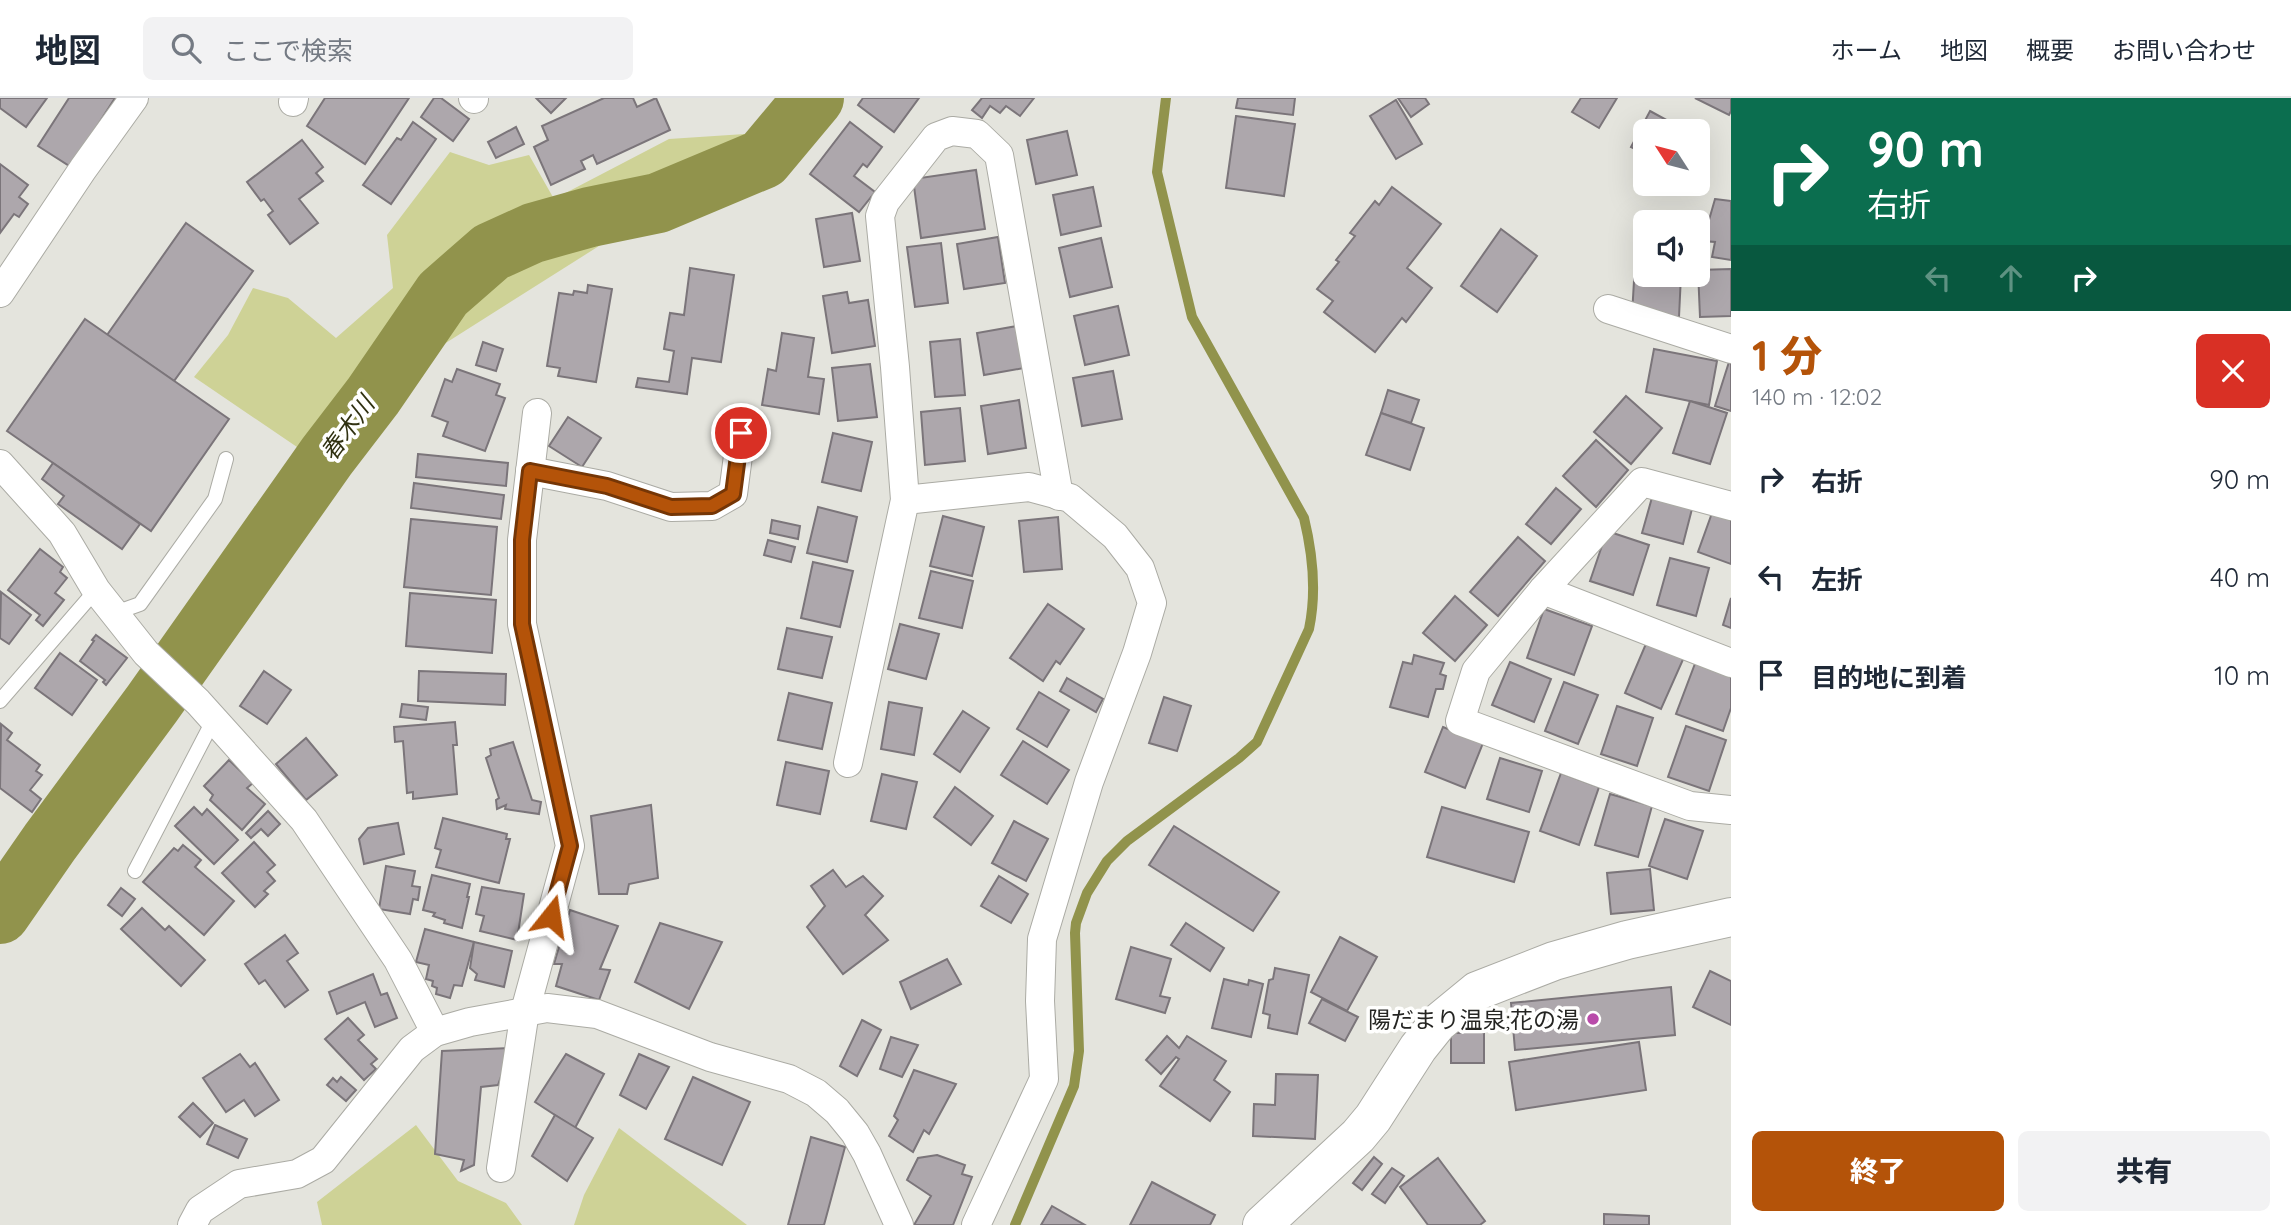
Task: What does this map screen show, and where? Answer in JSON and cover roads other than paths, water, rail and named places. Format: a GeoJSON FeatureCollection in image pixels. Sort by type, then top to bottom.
{"type":"FeatureCollection","features":[{"type":"Feature","properties":{"kind":"street"},"geometry":{"type":"LineString","coordinates":[[0,293],[134,98]]}},
{"type":"Feature","properties":{"kind":"street"},"geometry":{"type":"LineString","coordinates":[[848,763],[905,500],[880,216],[885,202],[936,137],[952,131],[977,134],[999,155],[1059,495]]}},
{"type":"Feature","properties":{"kind":"street"},"geometry":{"type":"LineString","coordinates":[[1608,309],[1731,349]]}},
{"type":"Feature","properties":{"kind":"street"},"geometry":{"type":"LineString","coordinates":[[501,1168],[525,1011],[570,846],[522,624],[522,540],[537,413]]}},
{"type":"Feature","properties":{"kind":"street"},"geometry":{"type":"LineString","coordinates":[[530,471],[607,486],[671,507],[712,506],[733,494],[741,433]]}},
{"type":"Feature","properties":{"kind":"street"},"geometry":{"type":"LineString","coordinates":[[0,464],[62,533],[112,614],[146,653],[206,711],[304,820],[398,960],[435,1032]]}},
{"type":"Feature","properties":{"kind":"street"},"geometry":{"type":"LineString","coordinates":[[1731,506],[1642,482],[1543,590],[1476,670],[1460,721],[1690,806],[1731,810]]}},
{"type":"Feature","properties":{"kind":"street"},"geometry":{"type":"LineString","coordinates":[[905,500],[1028,487],[1070,498],[1115,536],[1140,568],[1152,603],[1137,653],[1089,782],[1042,939],[1044,1079],[976,1225]]}},
{"type":"Feature","properties":{"kind":"street"},"geometry":{"type":"LineString","coordinates":[[1543,590],[1731,663]]}},
{"type":"Feature","properties":{"kind":"street"},"geometry":{"type":"LineString","coordinates":[[1262,1225],[1358,1136],[1437,1023],[1477,991],[1554,961],[1627,940],[1731,917]]}},
{"type":"Feature","properties":{"kind":"street"},"geometry":{"type":"LineString","coordinates":[[192,1225],[200,1210],[239,1184],[297,1174],[323,1160],[412,1049],[435,1032],[525,1011],[556,1009],[597,1014],[709,1056],[789,1079],[816,1094],[837,1111],[855,1133],[898,1225]]}},
{"type":"Feature","properties":{"kind":"lane"},"geometry":{"type":"LineString","coordinates":[[112,614],[140,604],[215,499],[226,459]]}},
{"type":"Feature","properties":{"kind":"lane"},"geometry":{"type":"LineString","coordinates":[[0,701],[96,590]]}},
{"type":"Feature","properties":{"kind":"lane"},"geometry":{"type":"LineString","coordinates":[[135,871],[206,711]]}},
{"type":"Feature","properties":{"kind":"waterway","name":"春木川"},"geometry":{"type":"LineString","coordinates":[[0,914],[327,456],[373,396],[443,294],[491,252],[533,233],[590,217],[658,203],[763,159],[814,98]]}},
{"type":"Feature","properties":{"kind":"waterway"},"geometry":{"type":"LineString","coordinates":[[1015,1225],[1074,1086],[1079,1051],[1075,933],[1087,893],[1107,861],[1127,841],[1257,742],[1309,629],[1313,601],[1313,573],[1304,518],[1192,317],[1157,172],[1166,98]]}},
{"type":"Feature","properties":{"kind":"place","name":"陽だまり温泉;花の湯"},"geometry":{"type":"Point","coordinates":[1593,1019]}}]}
